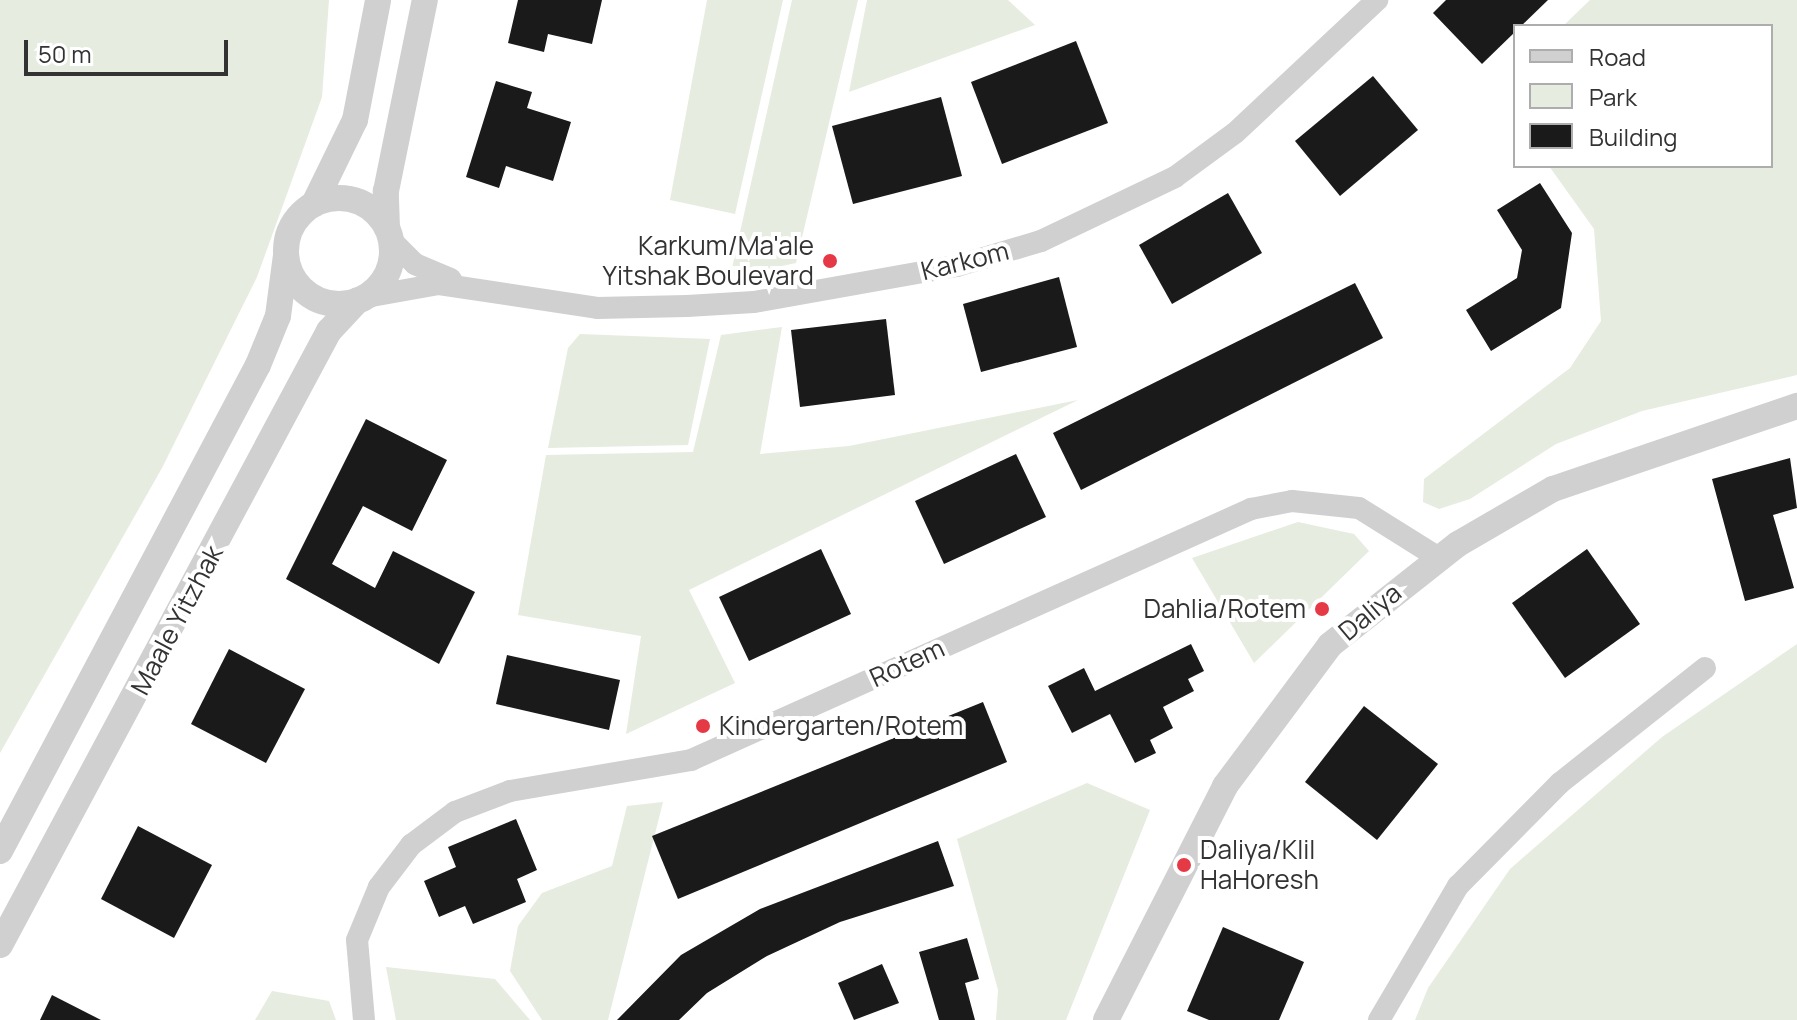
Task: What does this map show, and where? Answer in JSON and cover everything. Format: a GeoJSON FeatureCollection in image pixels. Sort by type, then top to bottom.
{"type":"FeatureCollection","features":[{"type":"Feature","properties":{"kind":"street"},"geometry":{"type":"LineString","coordinates":[[314,204],[355,120],[378,0]]}},
{"type":"Feature","properties":{"kind":"street"},"geometry":{"type":"LineString","coordinates":[[389,233],[350,198],[314,204],[299,215],[286,255],[296,280],[316,299],[362,299],[391,264],[389,233],[386,191],[425,0]]}},
{"type":"Feature","properties":{"kind":"street","name":"Karkom"},"geometry":{"type":"LineString","coordinates":[[362,299],[412,284],[474,287],[597,308],[754,302],[957,266],[1041,241],[1175,177],[1235,133],[1377,0]]}},
{"type":"Feature","properties":{"kind":"street","name":"Karkom"},"geometry":{"type":"LineString","coordinates":[[389,233],[415,264],[474,287]]}},
{"type":"Feature","properties":{"kind":"street","name":"Maale Yitzhak"},"geometry":{"type":"LineString","coordinates":[[0,851],[258,365],[278,316],[286,255]]}},
{"type":"Feature","properties":{"kind":"street","name":"Maale Yitzhak"},"geometry":{"type":"LineString","coordinates":[[0,945],[329,331],[362,299]]}},
{"type":"Feature","properties":{"kind":"street","name":"Daliya"},"geometry":{"type":"LineString","coordinates":[[1109,1017],[1194,838],[1254,740],[1330,645],[1439,558],[1502,516],[1600,467],[1797,406]]}},
{"type":"Feature","properties":{"kind":"street","name":"Rotem"},"geometry":{"type":"LineString","coordinates":[[364,1020],[357,940],[379,887],[411,845],[455,812],[510,791],[691,760],[1251,509],[1292,501],[1359,508],[1439,558]]}},
{"type":"Feature","properties":{"kind":"street"},"geometry":{"type":"LineString","coordinates":[[1379,1020],[1458,886],[1560,783],[1705,668]]}},
{"type":"Feature","properties":{"kind":"green space"},"geometry":{"type":"Polygon","coordinates":[[[0,0],[329,0],[322,97],[257,277],[162,468],[0,753],[0,0]]]}},
{"type":"Feature","properties":{"kind":"green space"},"geometry":{"type":"Polygon","coordinates":[[[707,0],[783,0],[735,214],[670,200],[707,0]]]}},
{"type":"Feature","properties":{"kind":"green space"},"geometry":{"type":"Polygon","coordinates":[[[792,0],[858,0],[796,263],[730,277],[792,0]]]}},
{"type":"Feature","properties":{"kind":"green space"},"geometry":{"type":"Polygon","coordinates":[[[867,0],[1008,0],[1035,25],[849,92],[867,0]]]}},
{"type":"Feature","properties":{"kind":"green space"},"geometry":{"type":"Polygon","coordinates":[[[1590,0],[1797,0],[1797,375],[1642,411],[1556,444],[1470,499],[1439,509],[1423,502],[1424,479],[1570,368],[1601,321],[1594,229],[1550,168],[1773,168],[1773,24],[1565,24],[1590,0]]]}},
{"type":"Feature","properties":{"kind":"green space"},"geometry":{"type":"Polygon","coordinates":[[[782,327],[760,454],[849,446],[1078,400],[689,590],[735,683],[626,734],[641,636],[518,615],[546,455],[693,452],[721,335],[782,327]]]}},
{"type":"Feature","properties":{"kind":"green space"},"geometry":{"type":"Polygon","coordinates":[[[580,334],[710,339],[688,445],[548,448],[568,348],[580,334]]]}},
{"type":"Feature","properties":{"kind":"green space"},"geometry":{"type":"Polygon","coordinates":[[[1298,522],[1354,534],[1369,551],[1254,663],[1192,558],[1298,522]]]}},
{"type":"Feature","properties":{"kind":"green space"},"geometry":{"type":"Polygon","coordinates":[[[1797,644],[1797,1020],[1415,1020],[1428,988],[1510,869],[1662,737],[1797,644]]]}},
{"type":"Feature","properties":{"kind":"green space"},"geometry":{"type":"Polygon","coordinates":[[[1087,783],[1150,810],[1066,1020],[996,1020],[998,990],[957,839],[1087,783]]]}},
{"type":"Feature","properties":{"kind":"green space"},"geometry":{"type":"Polygon","coordinates":[[[663,802],[608,1020],[542,1020],[510,971],[518,926],[542,893],[612,866],[627,806],[663,802]]]}},
{"type":"Feature","properties":{"kind":"green space"},"geometry":{"type":"Polygon","coordinates":[[[386,967],[495,979],[530,1020],[396,1020],[386,967]]]}},
{"type":"Feature","properties":{"kind":"green space"},"geometry":{"type":"Polygon","coordinates":[[[272,991],[329,1001],[336,1020],[255,1020],[272,991]]]}},
{"type":"Feature","properties":{"kind":"building"},"geometry":{"type":"Polygon","coordinates":[[[518,0],[602,0],[592,44],[548,34],[544,52],[508,43],[518,0]]]}},
{"type":"Feature","properties":{"kind":"building"},"geometry":{"type":"Polygon","coordinates":[[[1446,0],[1548,0],[1523,24],[1513,24],[1513,34],[1482,64],[1433,13],[1446,0]]]}},
{"type":"Feature","properties":{"kind":"building"},"geometry":{"type":"Polygon","coordinates":[[[1076,41],[1108,123],[1002,164],[971,82],[1076,41]]]}},
{"type":"Feature","properties":{"kind":"building"},"geometry":{"type":"Polygon","coordinates":[[[1373,76],[1418,130],[1340,196],[1295,141],[1373,76]]]}},
{"type":"Feature","properties":{"kind":"building"},"geometry":{"type":"Polygon","coordinates":[[[496,81],[532,92],[527,108],[571,122],[553,181],[506,166],[499,188],[466,177],[496,81]]]}},
{"type":"Feature","properties":{"kind":"building"},"geometry":{"type":"Polygon","coordinates":[[[941,97],[962,176],[853,204],[832,126],[941,97]]]}},
{"type":"Feature","properties":{"kind":"building"},"geometry":{"type":"Polygon","coordinates":[[[1540,183],[1572,233],[1561,308],[1491,351],[1466,310],[1517,278],[1522,250],[1497,210],[1540,183]]]}},
{"type":"Feature","properties":{"kind":"building"},"geometry":{"type":"Polygon","coordinates":[[[1228,193],[1262,253],[1172,304],[1139,245],[1228,193]]]}},
{"type":"Feature","properties":{"kind":"building"},"geometry":{"type":"Polygon","coordinates":[[[1059,277],[1077,347],[981,372],[963,304],[1059,277]]]}},
{"type":"Feature","properties":{"kind":"building"},"geometry":{"type":"Polygon","coordinates":[[[1355,283],[1383,338],[1081,490],[1053,433],[1355,283]]]}},
{"type":"Feature","properties":{"kind":"building"},"geometry":{"type":"Polygon","coordinates":[[[886,319],[895,395],[800,407],[791,330],[886,319]]]}},
{"type":"Feature","properties":{"kind":"building"},"geometry":{"type":"Polygon","coordinates":[[[366,419],[447,460],[412,531],[363,506],[332,564],[375,588],[393,551],[475,592],[439,664],[286,579],[366,419]]]}},
{"type":"Feature","properties":{"kind":"building"},"geometry":{"type":"Polygon","coordinates":[[[1016,454],[1046,517],[944,564],[915,501],[1016,454]]]}},
{"type":"Feature","properties":{"kind":"building"},"geometry":{"type":"Polygon","coordinates":[[[1790,458],[1797,508],[1773,515],[1794,588],[1745,601],[1712,479],[1790,458]]]}},
{"type":"Feature","properties":{"kind":"building"},"geometry":{"type":"Polygon","coordinates":[[[821,549],[851,614],[749,661],[719,597],[821,549]]]}},
{"type":"Feature","properties":{"kind":"building"},"geometry":{"type":"Polygon","coordinates":[[[1587,549],[1640,624],[1565,678],[1512,603],[1587,549]]]}},
{"type":"Feature","properties":{"kind":"building"},"geometry":{"type":"Polygon","coordinates":[[[1191,644],[1204,671],[1188,679],[1194,691],[1163,707],[1173,728],[1150,740],[1156,753],[1135,763],[1110,714],[1072,733],[1048,686],[1084,668],[1095,691],[1191,644]]]}},
{"type":"Feature","properties":{"kind":"building"},"geometry":{"type":"Polygon","coordinates":[[[229,649],[305,689],[266,763],[191,724],[229,649]]]}},
{"type":"Feature","properties":{"kind":"building"},"geometry":{"type":"Polygon","coordinates":[[[507,655],[620,680],[609,730],[496,704],[507,655]]]}},
{"type":"Feature","properties":{"kind":"building"},"geometry":{"type":"Polygon","coordinates":[[[983,702],[1007,762],[678,899],[652,836],[983,702]]]}},
{"type":"Feature","properties":{"kind":"building"},"geometry":{"type":"Polygon","coordinates":[[[1364,706],[1438,764],[1377,840],[1305,782],[1364,706]]]}},
{"type":"Feature","properties":{"kind":"building"},"geometry":{"type":"Polygon","coordinates":[[[516,819],[537,870],[517,879],[526,902],[473,924],[465,906],[439,917],[424,881],[456,867],[448,847],[516,819]]]}},
{"type":"Feature","properties":{"kind":"building"},"geometry":{"type":"Polygon","coordinates":[[[138,826],[212,865],[174,938],[101,899],[138,826]]]}},
{"type":"Feature","properties":{"kind":"building"},"geometry":{"type":"Polygon","coordinates":[[[938,841],[954,886],[840,922],[767,956],[707,993],[679,1020],[617,1020],[681,955],[760,909],[938,841]]]}},
{"type":"Feature","properties":{"kind":"building"},"geometry":{"type":"Polygon","coordinates":[[[1223,927],[1304,962],[1279,1020],[1209,1020],[1187,1011],[1223,927]]]}},
{"type":"Feature","properties":{"kind":"building"},"geometry":{"type":"Polygon","coordinates":[[[967,938],[979,979],[965,983],[975,1020],[939,1020],[919,952],[967,938]]]}},
{"type":"Feature","properties":{"kind":"building"},"geometry":{"type":"Polygon","coordinates":[[[882,964],[899,1003],[854,1020],[838,983],[882,964]]]}},
{"type":"Feature","properties":{"kind":"building"},"geometry":{"type":"Polygon","coordinates":[[[52,995],[101,1020],[40,1020],[52,995]]]}},
{"type":"Feature","properties":{"kind":"place","name":"Karkum/Ma'ale Yitshak Boulevard"},"geometry":{"type":"Point","coordinates":[830,261]}},
{"type":"Feature","properties":{"kind":"place","name":"Dahlia/Rotem"},"geometry":{"type":"Point","coordinates":[1322,609]}},
{"type":"Feature","properties":{"kind":"place","name":"Kindergarten/Rotem"},"geometry":{"type":"Point","coordinates":[703,726]}},
{"type":"Feature","properties":{"kind":"place","name":"Daliya/Klil HaHoresh"},"geometry":{"type":"Point","coordinates":[1184,865]}}]}
